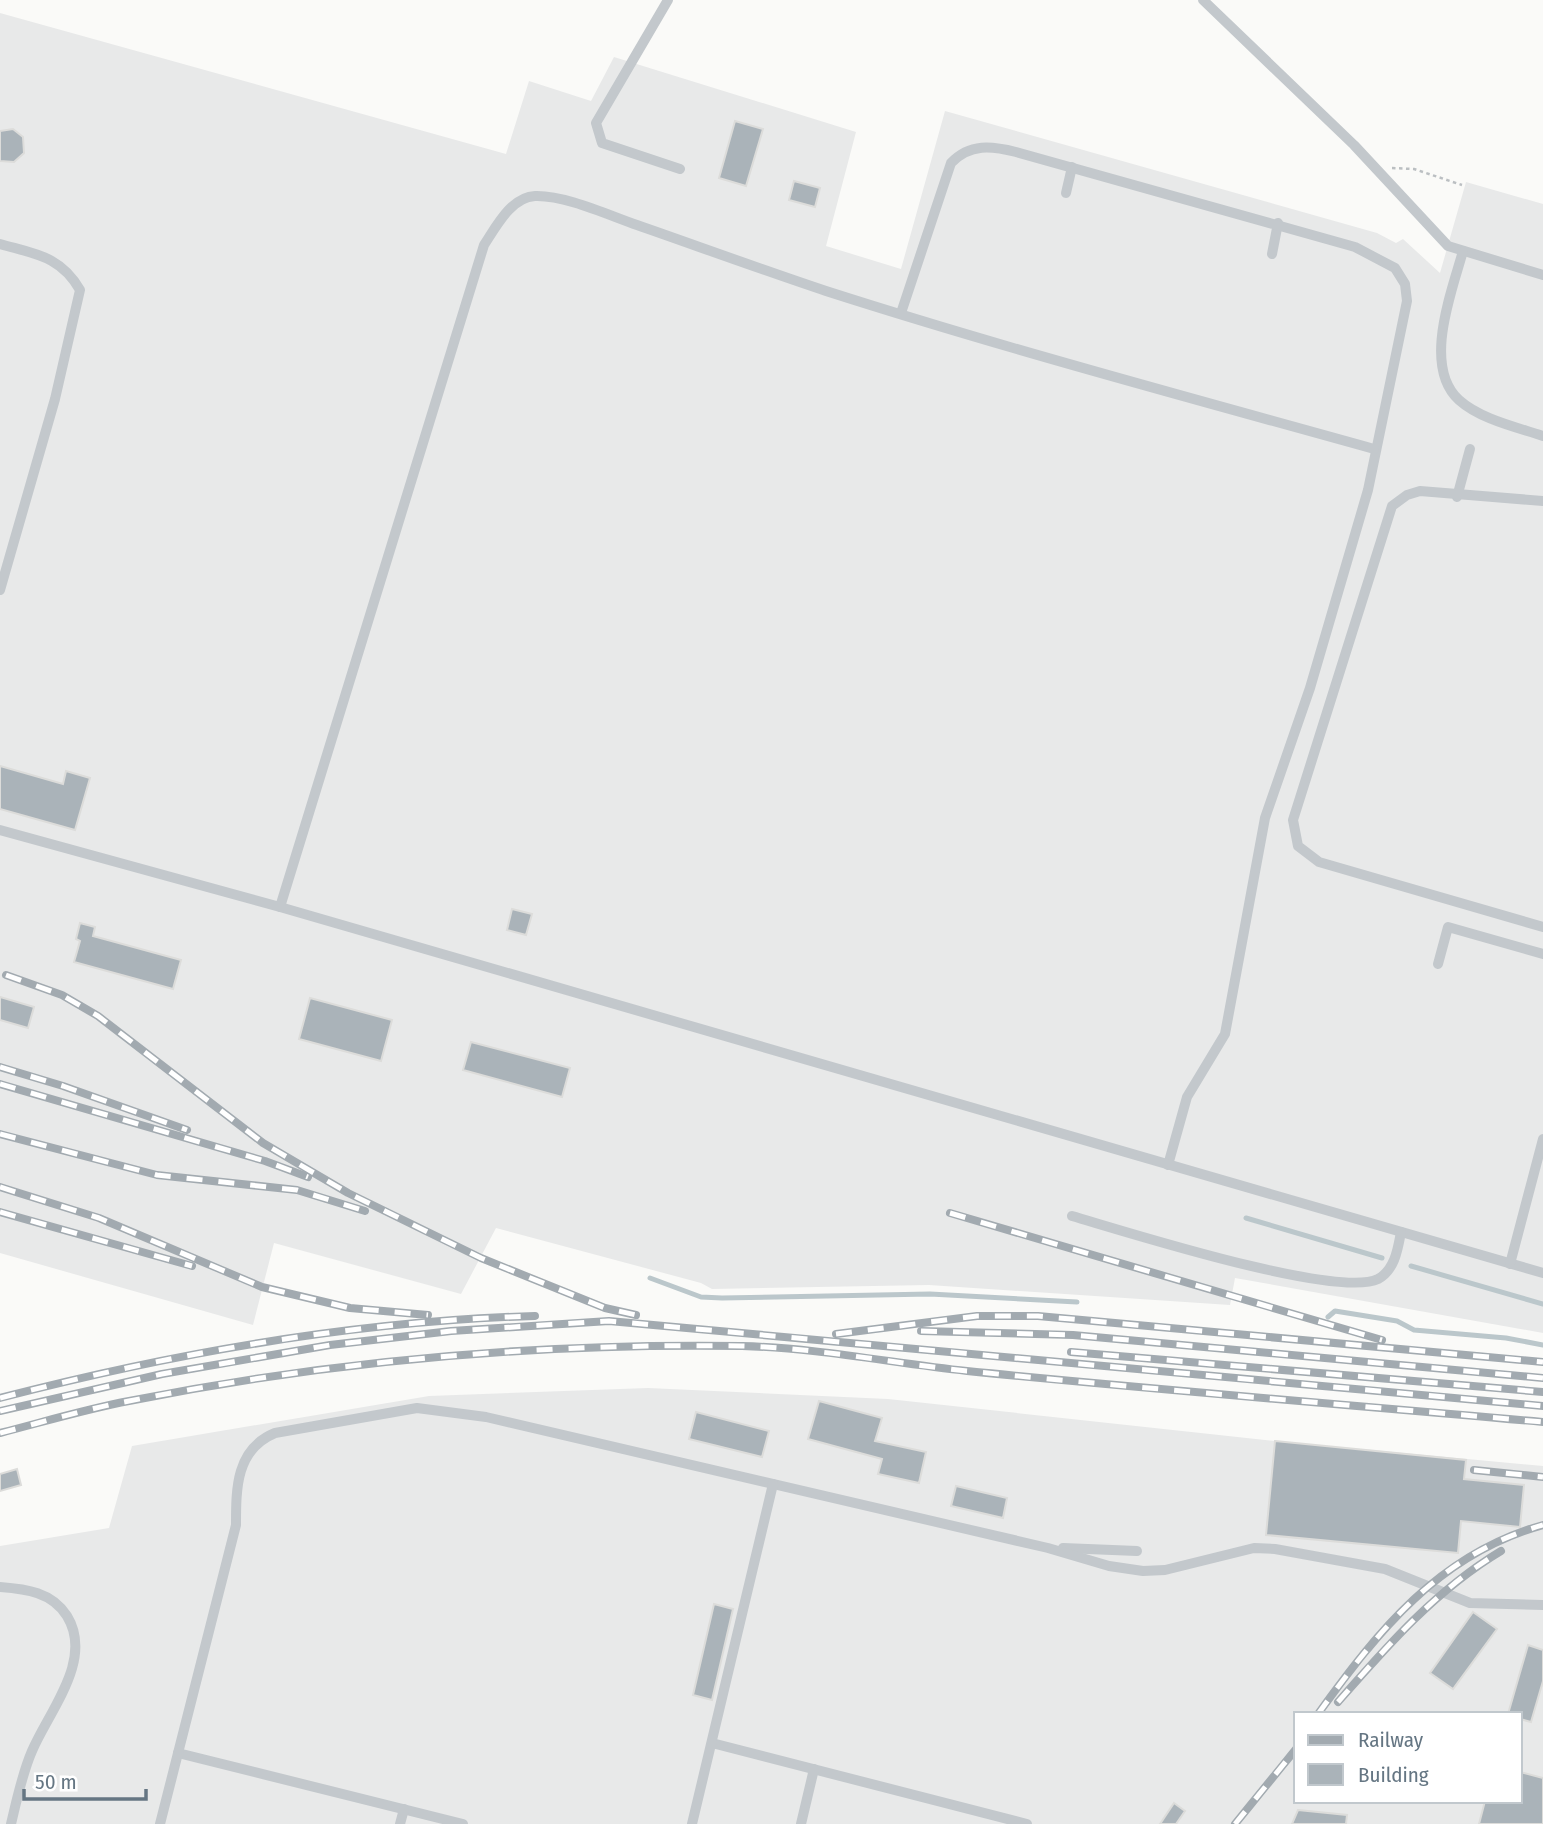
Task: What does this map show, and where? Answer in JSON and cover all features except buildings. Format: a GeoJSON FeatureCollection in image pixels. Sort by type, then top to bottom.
{"type":"FeatureCollection","features":[{"type":"Feature","properties":{"kind":"lane"},"geometry":{"type":"LineString","coordinates":[[668,0],[596,123],[603,143],[680,170]]}},
{"type":"Feature","properties":{"kind":"lane"},"geometry":{"type":"LineString","coordinates":[[1203,0],[1378,170],[1448,246],[1543,275]]}},
{"type":"Feature","properties":{"kind":"lane"},"geometry":{"type":"LineString","coordinates":[[901,313],[945,176],[957,157],[974,148],[1000,148],[1278,223],[1372,254],[1395,268],[1405,284],[1405,309],[1374,449],[1368,490],[1334,611],[1265,818],[1225,1034],[1187,1097],[1168,1165]]}},
{"type":"Feature","properties":{"kind":"lane"},"geometry":{"type":"LineString","coordinates":[[1066,193],[1072,167]]}},
{"type":"Feature","properties":{"kind":"lane"},"geometry":{"type":"LineString","coordinates":[[280,907],[484,245],[519,201],[533,196],[590,208],[826,291],[1374,449]]}},
{"type":"Feature","properties":{"kind":"lane"},"geometry":{"type":"LineString","coordinates":[[1272,254],[1278,223]]}},
{"type":"Feature","properties":{"kind":"lane"},"geometry":{"type":"LineString","coordinates":[[0,244],[51,259],[69,271],[79,290],[55,399],[0,590]]}},
{"type":"Feature","properties":{"kind":"lane"},"geometry":{"type":"LineString","coordinates":[[1463,251],[1443,324],[1442,361],[1448,387],[1469,407],[1543,436]]}},
{"type":"Feature","properties":{"kind":"lane"},"geometry":{"type":"LineString","coordinates":[[1457,497],[1470,449]]}},
{"type":"Feature","properties":{"kind":"lane"},"geometry":{"type":"LineString","coordinates":[[1543,501],[1415,492],[1398,500],[1388,513],[1295,810],[1294,838],[1303,853],[1319,862],[1543,927]]}},
{"type":"Feature","properties":{"kind":"lane"},"geometry":{"type":"LineString","coordinates":[[0,830],[280,907],[1543,1273]]}},
{"type":"Feature","properties":{"kind":"lane"},"geometry":{"type":"LineString","coordinates":[[1438,964],[1448,927],[1543,954]]}},
{"type":"Feature","properties":{"kind":"lane"},"geometry":{"type":"LineString","coordinates":[[1510,1264],[1543,1139]]}},
{"type":"Feature","properties":{"kind":"lane"},"geometry":{"type":"LineString","coordinates":[[1072,1216],[1232,1261],[1349,1283],[1370,1282],[1383,1276],[1396,1256],[1401,1232]]}},
{"type":"Feature","properties":{"kind":"lane"},"geometry":{"type":"LineString","coordinates":[[160,1824],[236,1525],[236,1500],[242,1465],[258,1440],[275,1433],[417,1408],[486,1417],[1048,1548],[1109,1566],[1143,1571],[1165,1570],[1254,1548],[1275,1549],[1385,1569],[1470,1603],[1543,1605]]}},
{"type":"Feature","properties":{"kind":"lane"},"geometry":{"type":"LineString","coordinates":[[692,1824],[774,1484]]}},
{"type":"Feature","properties":{"kind":"lane"},"geometry":{"type":"LineString","coordinates":[[1048,1548],[1137,1551]]}},
{"type":"Feature","properties":{"kind":"lane"},"geometry":{"type":"LineString","coordinates":[[0,1587],[38,1592],[51,1599],[62,1609],[75,1635],[75,1651],[64,1689],[33,1749],[11,1824]]}},
{"type":"Feature","properties":{"kind":"lane"},"geometry":{"type":"LineString","coordinates":[[712,1742],[1027,1824]]}},
{"type":"Feature","properties":{"kind":"lane"},"geometry":{"type":"LineString","coordinates":[[178,1753],[463,1824]]}},
{"type":"Feature","properties":{"kind":"lane"},"geometry":{"type":"LineString","coordinates":[[801,1824],[814,1769]]}},
{"type":"Feature","properties":{"kind":"lane"},"geometry":{"type":"LineString","coordinates":[[400,1824],[404,1809]]}},
{"type":"Feature","properties":{"kind":"path"},"geometry":{"type":"LineString","coordinates":[[1378,170],[1414,169],[1462,185]]}},
{"type":"Feature","properties":{"kind":"shaded area"},"geometry":{"type":"Polygon","coordinates":[[[0,13],[506,154],[529,81],[591,101],[614,57],[856,132],[826,246],[901,269],[945,111],[1377,233],[1396,243],[1403,239],[1440,273],[1466,182],[1543,204],[1543,1333],[1235,1278],[1230,1305],[929,1285],[712,1289],[701,1283],[496,1228],[461,1294],[274,1243],[253,1325],[0,1253],[0,13]]]}},
{"type":"Feature","properties":{"kind":"shaded area"},"geometry":{"type":"Polygon","coordinates":[[[648,1388],[888,1399],[1275,1441],[1543,1466],[1543,1824],[0,1824],[0,1546],[109,1528],[132,1446],[429,1396],[648,1388]]]}},
{"type":"Feature","properties":{"kind":"waterway"},"geometry":{"type":"LineString","coordinates":[[1246,1218],[1382,1258]]}},
{"type":"Feature","properties":{"kind":"waterway"},"geometry":{"type":"LineString","coordinates":[[1411,1266],[1543,1304]]}},
{"type":"Feature","properties":{"kind":"waterway"},"geometry":{"type":"LineString","coordinates":[[650,1278],[701,1297],[930,1294],[1077,1302]]}},
{"type":"Feature","properties":{"kind":"waterway"},"geometry":{"type":"LineString","coordinates":[[1328,1317],[1335,1311],[1397,1321],[1414,1330],[1506,1338],[1543,1345]]}},
{"type":"Feature","properties":{"kind":"railway"},"geometry":{"type":"LineString","coordinates":[[6,975],[62,995],[98,1016],[263,1143],[348,1193],[481,1258],[605,1308],[636,1315]]}},
{"type":"Feature","properties":{"kind":"railway"},"geometry":{"type":"LineString","coordinates":[[0,1067],[63,1086],[187,1130]]}},
{"type":"Feature","properties":{"kind":"railway"},"geometry":{"type":"LineString","coordinates":[[0,1084],[265,1161],[308,1177]]}},
{"type":"Feature","properties":{"kind":"railway"},"geometry":{"type":"LineString","coordinates":[[0,1134],[157,1175],[297,1190],[365,1211]]}},
{"type":"Feature","properties":{"kind":"railway"},"geometry":{"type":"LineString","coordinates":[[0,1187],[99,1218],[262,1287],[350,1308],[428,1315]]}},
{"type":"Feature","properties":{"kind":"railway"},"geometry":{"type":"LineString","coordinates":[[0,1212],[192,1266]]}},
{"type":"Feature","properties":{"kind":"railway"},"geometry":{"type":"LineString","coordinates":[[950,1213],[1382,1340]]}},
{"type":"Feature","properties":{"kind":"railway"},"geometry":{"type":"LineString","coordinates":[[0,1398],[132,1367],[265,1342],[400,1325],[535,1316]]}},
{"type":"Feature","properties":{"kind":"railway"},"geometry":{"type":"LineString","coordinates":[[836,1334],[977,1316],[1038,1316],[1543,1362]]}},
{"type":"Feature","properties":{"kind":"railway"},"geometry":{"type":"LineString","coordinates":[[0,1411],[162,1374],[330,1345],[451,1331],[609,1321],[1543,1406]]}},
{"type":"Feature","properties":{"kind":"railway"},"geometry":{"type":"LineString","coordinates":[[921,1331],[1073,1335],[1543,1378]]}},
{"type":"Feature","properties":{"kind":"railway"},"geometry":{"type":"LineString","coordinates":[[0,1433],[113,1404],[205,1387],[357,1365],[511,1352],[665,1346],[742,1346],[799,1350],[967,1371],[1543,1422]]}},
{"type":"Feature","properties":{"kind":"railway"},"geometry":{"type":"LineString","coordinates":[[1071,1352],[1543,1392]]}},
{"type":"Feature","properties":{"kind":"railway"},"geometry":{"type":"LineString","coordinates":[[1474,1470],[1543,1477]]}},
{"type":"Feature","properties":{"kind":"railway"},"geometry":{"type":"LineString","coordinates":[[1319,1712],[1388,1625],[1414,1599],[1472,1555],[1506,1538],[1543,1525]]}},
{"type":"Feature","properties":{"kind":"railway"},"geometry":{"type":"LineString","coordinates":[[1338,1702],[1394,1639],[1434,1601],[1477,1566],[1501,1551]]}},
{"type":"Feature","properties":{"kind":"railway"},"geometry":{"type":"LineString","coordinates":[[1235,1824],[1294,1751]]}}]}
